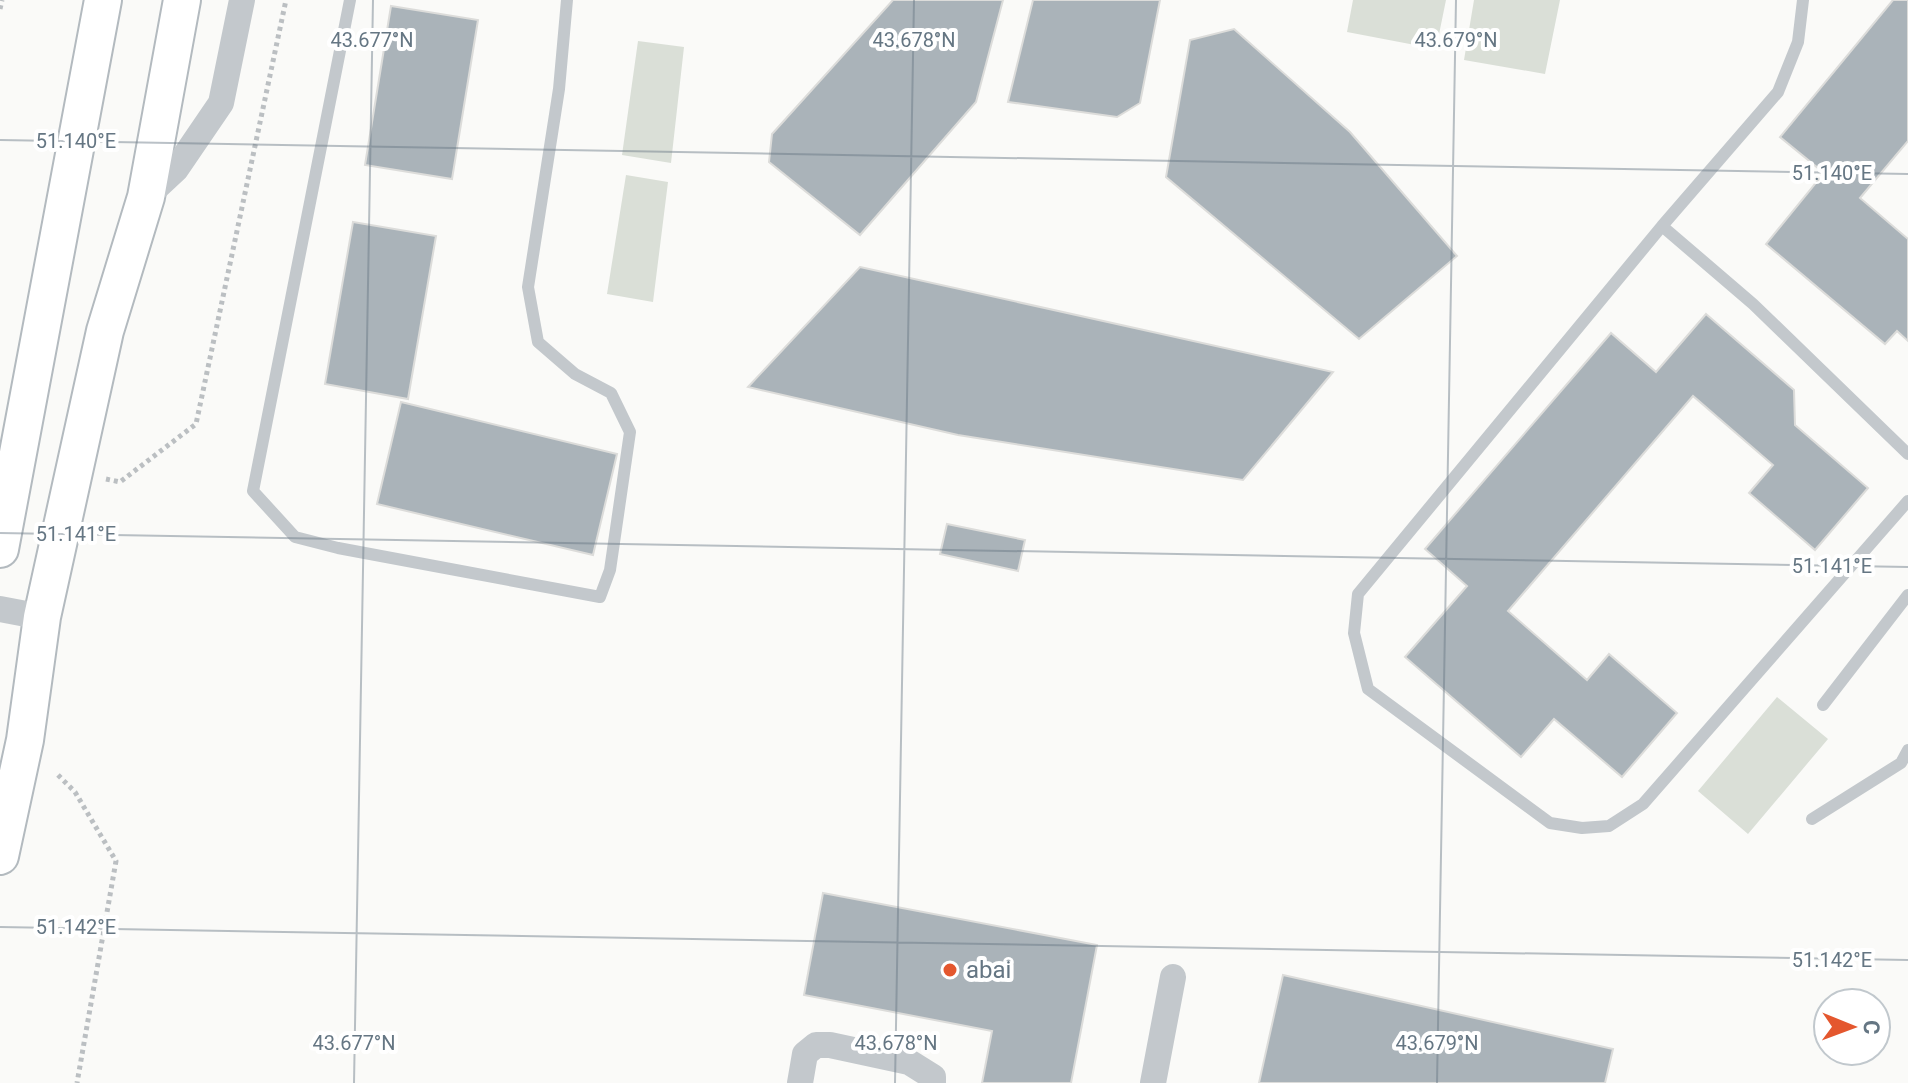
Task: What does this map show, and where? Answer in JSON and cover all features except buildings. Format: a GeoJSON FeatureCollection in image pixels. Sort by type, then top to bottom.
{"type":"FeatureCollection","features":[{"type":"Feature","properties":{"kind":"main road"},"geometry":{"type":"LineString","coordinates":[[0,549],[103,0]]}},
{"type":"Feature","properties":{"kind":"main road"},"geometry":{"type":"LineString","coordinates":[[0,856],[25,740],[42,617],[105,331],[146,197],[182,0]]}},
{"type":"Feature","properties":{"kind":"street"},"geometry":{"type":"LineString","coordinates":[[146,197],[176,169],[221,103],[242,0]]}},
{"type":"Feature","properties":{"kind":"street"},"geometry":{"type":"LineString","coordinates":[[0,609],[42,617]]}},
{"type":"Feature","properties":{"kind":"street"},"geometry":{"type":"LineString","coordinates":[[1153,1083],[1173,977]]}},
{"type":"Feature","properties":{"kind":"street"},"geometry":{"type":"LineString","coordinates":[[800,1083],[805,1054],[816,1045],[830,1045],[909,1062],[933,1077],[933,1083]]}},
{"type":"Feature","properties":{"kind":"lane"},"geometry":{"type":"LineString","coordinates":[[350,0],[253,491],[295,537],[338,548],[600,597],[610,570],[630,432],[611,393],[575,374],[538,342],[528,287],[559,89],[567,0]]}},
{"type":"Feature","properties":{"kind":"lane"},"geometry":{"type":"LineString","coordinates":[[1803,0],[1798,42],[1778,92],[1662,226],[1358,594],[1354,633],[1368,689],[1550,823],[1582,828],[1609,826],[1643,804],[1908,501]]}},
{"type":"Feature","properties":{"kind":"lane"},"geometry":{"type":"LineString","coordinates":[[1662,226],[1753,304],[1908,454]]}},
{"type":"Feature","properties":{"kind":"lane"},"geometry":{"type":"LineString","coordinates":[[1823,705],[1908,595]]}},
{"type":"Feature","properties":{"kind":"lane"},"geometry":{"type":"LineString","coordinates":[[1812,819],[1901,763],[1908,750]]}},
{"type":"Feature","properties":{"kind":"path"},"geometry":{"type":"LineString","coordinates":[[0,9],[2,0]]}},
{"type":"Feature","properties":{"kind":"path"},"geometry":{"type":"LineString","coordinates":[[98,478],[120,482],[196,424],[286,0]]}},
{"type":"Feature","properties":{"kind":"path"},"geometry":{"type":"LineString","coordinates":[[58,775],[75,792],[116,861],[77,1083]]}},
{"type":"Feature","properties":{"kind":"shaded area"},"geometry":{"type":"Polygon","coordinates":[[[1353,0],[1446,0],[1436,49],[1347,32],[1353,0]]]}},
{"type":"Feature","properties":{"kind":"shaded area"},"geometry":{"type":"Polygon","coordinates":[[[1474,0],[1560,0],[1545,74],[1464,60],[1474,0]]]}},
{"type":"Feature","properties":{"kind":"shaded area"},"geometry":{"type":"Polygon","coordinates":[[[638,41],[684,47],[671,163],[622,155],[638,41]]]}},
{"type":"Feature","properties":{"kind":"shaded area"},"geometry":{"type":"Polygon","coordinates":[[[626,175],[668,182],[653,302],[607,294],[626,175]]]}},
{"type":"Feature","properties":{"kind":"shaded area"},"geometry":{"type":"Polygon","coordinates":[[[1777,697],[1828,739],[1748,834],[1698,791],[1777,697]]]}},
{"type":"Feature","properties":{"kind":"place","name":"abai"},"geometry":{"type":"Point","coordinates":[950,970]}}]}
